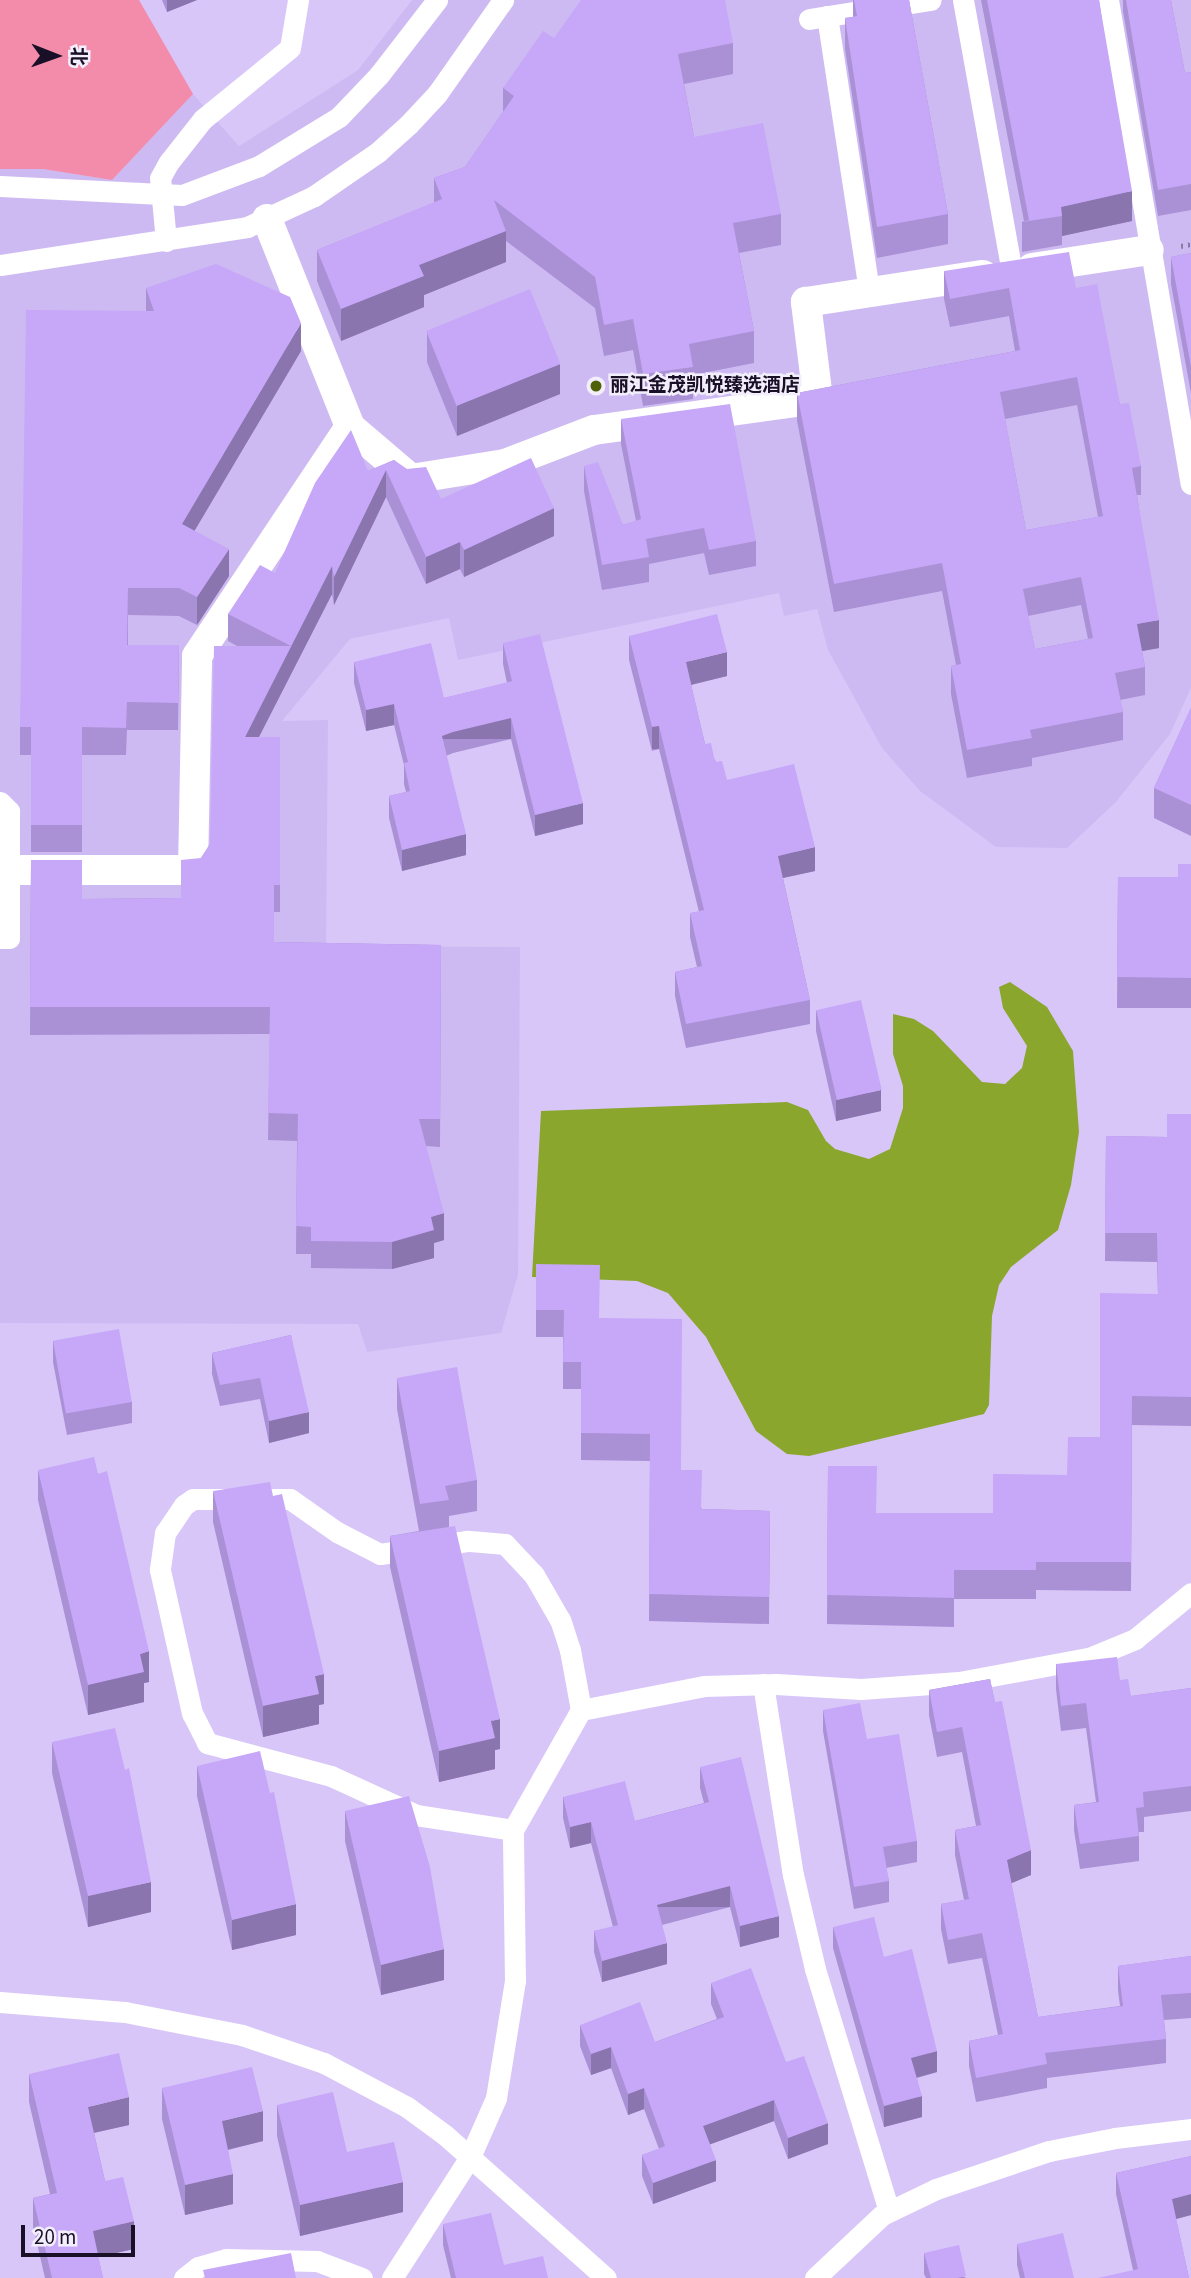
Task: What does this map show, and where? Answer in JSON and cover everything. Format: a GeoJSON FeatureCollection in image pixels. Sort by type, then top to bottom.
{"type":"FeatureCollection","features":[{"type":"Feature","properties":{"kind":"street"},"geometry":{"type":"LineString","coordinates":[[267,219],[350,426],[411,480],[505,464],[594,430],[818,399],[806,302],[1149,250]]}},
{"type":"Feature","properties":{"kind":"street"},"geometry":{"type":"LineString","coordinates":[[9,870],[193,870],[197,656],[350,426]]}},
{"type":"Feature","properties":{"kind":"lane"},"geometry":{"type":"LineString","coordinates":[[166,241],[160,178],[169,162],[203,119],[290,48],[296,32],[298,0]]}},
{"type":"Feature","properties":{"kind":"lane"},"geometry":{"type":"LineString","coordinates":[[0,186],[182,195],[259,166],[315,135],[360,97],[437,0]]}},
{"type":"Feature","properties":{"kind":"lane"},"geometry":{"type":"LineString","coordinates":[[0,265],[166,241],[267,219],[345,177],[409,124],[437,94],[503,0]]}},
{"type":"Feature","properties":{"kind":"lane"},"geometry":{"type":"LineString","coordinates":[[869,292],[818,18],[931,0]]}},
{"type":"Feature","properties":{"kind":"lane"},"geometry":{"type":"LineString","coordinates":[[963,0],[1013,271]]}},
{"type":"Feature","properties":{"kind":"lane"},"geometry":{"type":"LineString","coordinates":[[1108,0],[1191,484]]}},
{"type":"Feature","properties":{"kind":"lane"},"geometry":{"type":"LineString","coordinates":[[0,802],[9,811],[9,938],[0,938]]}},
{"type":"Feature","properties":{"kind":"lane"},"geometry":{"type":"LineString","coordinates":[[392,2278],[470,2157],[496,2098],[507,2040],[517,1931],[513,1830],[581,1710],[560,1620],[534,1575],[505,1544],[467,1541],[380,1554],[337,1532],[290,1499],[193,1499],[170,1523],[160,1570],[192,1713],[207,1743],[331,1776],[415,1815],[513,1830]]}},
{"type":"Feature","properties":{"kind":"lane"},"geometry":{"type":"LineString","coordinates":[[1150,1629],[1191,1593]]}},
{"type":"Feature","properties":{"kind":"lane"},"geometry":{"type":"LineString","coordinates":[[581,1710],[680,1690],[763,1684],[861,1689],[959,1682],[1089,1658],[1150,1629],[1191,1617]]}},
{"type":"Feature","properties":{"kind":"lane"},"geometry":{"type":"LineString","coordinates":[[763,1684],[786,1835],[815,1969],[889,2211]]}},
{"type":"Feature","properties":{"kind":"lane"},"geometry":{"type":"LineString","coordinates":[[0,2001],[125,2012],[280,2046],[366,2083],[407,2107],[470,2157],[606,2278]]}},
{"type":"Feature","properties":{"kind":"lane"},"geometry":{"type":"LineString","coordinates":[[815,2278],[889,2211],[992,2168],[1049,2151],[1115,2137],[1191,2129]]}},
{"type":"Feature","properties":{"kind":"lane"},"geometry":{"type":"LineString","coordinates":[[184,2278],[205,2264],[226,2259],[317,2261],[362,2278]]}},
{"type":"Feature","properties":{"kind":"shaded area"},"geometry":{"type":"Polygon","coordinates":[[[0,0],[139,0],[193,94],[112,180],[43,169],[0,169],[0,0]]]}},
{"type":"Feature","properties":{"kind":"shaded area","name":"丽江金茂凯悦臻选酒店"},"geometry":{"type":"Polygon","coordinates":[[[412,0],[1191,0],[1191,688],[1170,734],[1116,802],[1067,848],[996,847],[920,791],[882,748],[828,650],[817,609],[784,616],[779,593],[458,660],[449,618],[350,639],[282,721],[328,720],[326,946],[520,947],[518,1275],[501,1333],[367,1352],[358,1324],[0,1323],[0,169],[43,169],[112,180],[193,94],[239,146],[358,70],[412,0]]]}},
{"type":"Feature","properties":{"kind":"shaded area"},"geometry":{"type":"Polygon","coordinates":[[[1010,982],[1047,1007],[1073,1051],[1079,1132],[1071,1185],[1058,1230],[1011,1267],[999,1285],[992,1316],[989,1405],[984,1414],[809,1456],[787,1454],[756,1431],[706,1337],[668,1293],[637,1281],[532,1277],[541,1111],[787,1102],[808,1110],[826,1141],[835,1149],[869,1159],[890,1149],[903,1108],[903,1086],[893,1054],[893,1014],[914,1019],[933,1031],[982,1082],[1005,1084],[1022,1068],[1027,1046],[1003,1008],[999,987],[1010,982]]]}},
{"type":"Feature","properties":{"kind":"building"},"geometry":{"type":"Polygon","coordinates":[[[581,0],[725,0],[733,43],[678,54],[694,137],[763,123],[781,214],[733,223],[754,331],[689,344],[693,367],[643,374],[633,319],[604,325],[595,277],[494,200],[506,231],[419,265],[424,276],[341,309],[317,250],[442,199],[434,178],[465,167],[514,96],[503,88],[543,31],[554,38],[581,0]]]}},
{"type":"Feature","properties":{"kind":"building"},"geometry":{"type":"Polygon","coordinates":[[[854,0],[909,0],[948,214],[877,227],[845,18],[857,16],[854,0]]]}},
{"type":"Feature","properties":{"kind":"building"},"geometry":{"type":"Polygon","coordinates":[[[987,0],[1099,0],[1132,191],[1061,207],[1062,216],[1022,222],[1029,220],[987,0]]]}},
{"type":"Feature","properties":{"kind":"building"},"geometry":{"type":"Polygon","coordinates":[[[1126,0],[1171,0],[1185,73],[1191,72],[1191,184],[1158,190],[1126,0]]]}},
{"type":"Feature","properties":{"kind":"building"},"geometry":{"type":"Polygon","coordinates":[[[1069,252],[1076,288],[1097,284],[1120,404],[1129,403],[1141,466],[1132,468],[1159,620],[1137,624],[1145,667],[1115,673],[1123,712],[1030,730],[1032,738],[967,750],[951,666],[961,664],[942,563],[834,584],[797,393],[1020,350],[1009,288],[950,299],[944,271],[1069,252]],[[1077,377],[1000,392],[1026,530],[1103,516],[1077,377]],[[1081,577],[1023,589],[1035,649],[1093,638],[1081,577]]]}},
{"type":"Feature","properties":{"kind":"building"},"geometry":{"type":"Polygon","coordinates":[[[1191,253],[1191,367],[1171,257],[1191,253]]]}},
{"type":"Feature","properties":{"kind":"building"},"geometry":{"type":"Polygon","coordinates":[[[216,264],[290,297],[301,323],[182,524],[229,549],[197,597],[179,588],[128,588],[127,645],[179,645],[178,703],[127,702],[126,728],[82,727],[82,825],[31,825],[31,727],[20,727],[26,310],[154,311],[146,288],[216,264]]]}},
{"type":"Feature","properties":{"kind":"building"},"geometry":{"type":"Polygon","coordinates":[[[530,289],[560,364],[456,406],[426,331],[530,289]]]}},
{"type":"Feature","properties":{"kind":"building"},"geometry":{"type":"Polygon","coordinates":[[[730,404],[756,541],[709,550],[704,528],[646,539],[649,557],[602,565],[584,466],[598,462],[623,525],[641,519],[621,419],[730,404]]]}},
{"type":"Feature","properties":{"kind":"building"},"geometry":{"type":"Polygon","coordinates":[[[351,430],[368,471],[394,460],[407,469],[426,467],[441,499],[531,458],[554,508],[464,550],[460,542],[426,557],[386,470],[334,577],[332,566],[245,737],[280,737],[280,885],[274,885],[274,942],[441,945],[440,1119],[419,1119],[444,1213],[431,1217],[434,1230],[392,1242],[311,1241],[311,1227],[296,1226],[298,1114],[268,1113],[270,1007],[30,1007],[31,860],[82,860],[82,899],[181,898],[181,860],[201,858],[210,844],[214,646],[291,646],[228,614],[260,565],[275,573],[315,483],[351,430]]]}},
{"type":"Feature","properties":{"kind":"building"},"geometry":{"type":"Polygon","coordinates":[[[717,614],[727,652],[686,662],[705,744],[711,743],[715,762],[722,761],[727,780],[794,764],[815,847],[778,856],[810,1000],[686,1024],[675,972],[702,966],[690,913],[704,910],[659,726],[652,727],[629,636],[717,614]]]}},
{"type":"Feature","properties":{"kind":"building"},"geometry":{"type":"Polygon","coordinates":[[[540,634],[583,803],[535,815],[511,718],[453,732],[442,736],[466,834],[402,850],[389,796],[410,791],[404,763],[408,762],[394,704],[366,710],[354,662],[431,643],[444,698],[512,681],[503,643],[540,634]]]}},
{"type":"Feature","properties":{"kind":"building"},"geometry":{"type":"Polygon","coordinates":[[[1191,708],[1191,805],[1154,788],[1191,708]]]}},
{"type":"Feature","properties":{"kind":"building"},"geometry":{"type":"Polygon","coordinates":[[[1178,864],[1191,864],[1191,978],[1117,977],[1118,877],[1178,877],[1178,864]]]}},
{"type":"Feature","properties":{"kind":"building"},"geometry":{"type":"Polygon","coordinates":[[[861,1000],[882,1090],[837,1100],[816,1010],[861,1000]]]}},
{"type":"Feature","properties":{"kind":"building"},"geometry":{"type":"Polygon","coordinates":[[[1167,1114],[1191,1114],[1191,1397],[1132,1396],[1131,1562],[1036,1562],[1036,1570],[954,1570],[954,1598],[827,1595],[828,1466],[877,1466],[876,1513],[993,1513],[993,1474],[1067,1475],[1068,1437],[1100,1437],[1100,1293],[1158,1294],[1157,1233],[1105,1233],[1106,1136],[1167,1137],[1167,1114]]]}},
{"type":"Feature","properties":{"kind":"building"},"geometry":{"type":"Polygon","coordinates":[[[536,1264],[600,1265],[599,1318],[682,1319],[681,1470],[702,1470],[701,1509],[770,1511],[769,1597],[649,1594],[650,1434],[581,1433],[581,1362],[563,1362],[564,1310],[536,1310],[536,1264]]]}},
{"type":"Feature","properties":{"kind":"building"},"geometry":{"type":"Polygon","coordinates":[[[119,1329],[132,1402],[66,1414],[53,1341],[119,1329]]]}},
{"type":"Feature","properties":{"kind":"building"},"geometry":{"type":"Polygon","coordinates":[[[291,1335],[309,1412],[269,1421],[260,1378],[220,1385],[212,1353],[291,1335]]]}},
{"type":"Feature","properties":{"kind":"building"},"geometry":{"type":"Polygon","coordinates":[[[457,1367],[477,1480],[445,1486],[449,1500],[420,1504],[397,1378],[457,1367]]]}},
{"type":"Feature","properties":{"kind":"building"},"geometry":{"type":"Polygon","coordinates":[[[94,1457],[98,1474],[107,1471],[149,1651],[140,1654],[144,1672],[88,1685],[38,1470],[94,1457]]]}},
{"type":"Feature","properties":{"kind":"building"},"geometry":{"type":"Polygon","coordinates":[[[270,1482],[273,1496],[282,1494],[324,1674],[315,1676],[319,1694],[263,1706],[213,1491],[270,1482]]]}},
{"type":"Feature","properties":{"kind":"building"},"geometry":{"type":"Polygon","coordinates":[[[455,1526],[500,1719],[491,1721],[495,1738],[439,1751],[390,1536],[455,1526]]]}},
{"type":"Feature","properties":{"kind":"building"},"geometry":{"type":"Polygon","coordinates":[[[1117,1657],[1120,1680],[1128,1679],[1131,1696],[1191,1688],[1191,1786],[1143,1792],[1144,1807],[1136,1808],[1139,1836],[1080,1844],[1074,1805],[1099,1802],[1086,1703],[1061,1706],[1056,1664],[1117,1657]]]}},
{"type":"Feature","properties":{"kind":"building"},"geometry":{"type":"Polygon","coordinates":[[[990,1679],[995,1702],[1002,1701],[1031,1850],[1007,1860],[1038,2017],[1123,2006],[1118,1966],[1191,1956],[1191,1993],[1161,1995],[1166,2039],[1045,2053],[1047,2064],[976,2078],[969,2041],[1003,2034],[982,1933],[948,1940],[941,1904],[969,1899],[955,1830],[981,1825],[962,1727],[937,1732],[929,1690],[990,1679]]]}},
{"type":"Feature","properties":{"kind":"building"},"geometry":{"type":"Polygon","coordinates":[[[860,1703],[867,1739],[899,1734],[917,1841],[883,1847],[889,1881],[854,1887],[823,1710],[860,1703]]]}},
{"type":"Feature","properties":{"kind":"building"},"geometry":{"type":"Polygon","coordinates":[[[115,1728],[125,1770],[129,1768],[151,1882],[88,1896],[52,1742],[115,1728]]]}},
{"type":"Feature","properties":{"kind":"building"},"geometry":{"type":"Polygon","coordinates":[[[260,1751],[270,1793],[274,1792],[296,1904],[232,1920],[197,1766],[260,1751]]]}},
{"type":"Feature","properties":{"kind":"building"},"geometry":{"type":"Polygon","coordinates":[[[741,1757],[779,1916],[740,1926],[730,1886],[657,1905],[667,1943],[602,1961],[594,1931],[618,1925],[591,1822],[570,1827],[563,1797],[625,1781],[635,1821],[709,1802],[700,1767],[741,1757]]]}},
{"type":"Feature","properties":{"kind":"building"},"geometry":{"type":"Polygon","coordinates":[[[409,1796],[430,1867],[444,1949],[381,1965],[345,1811],[409,1796]]]}},
{"type":"Feature","properties":{"kind":"building"},"geometry":{"type":"Polygon","coordinates":[[[874,1917],[884,1957],[912,1949],[937,2051],[911,2058],[922,2096],[884,2106],[833,1927],[874,1917]]]}},
{"type":"Feature","properties":{"kind":"building"},"geometry":{"type":"Polygon","coordinates":[[[751,1968],[786,2062],[804,2056],[828,2123],[788,2138],[774,2100],[703,2126],[716,2160],[653,2183],[642,2155],[665,2146],[644,2088],[628,2094],[611,2047],[591,2054],[580,2025],[640,2002],[655,2042],[724,2017],[711,1983],[751,1968]]]}},
{"type":"Feature","properties":{"kind":"building"},"geometry":{"type":"Polygon","coordinates":[[[119,2053],[129,2097],[88,2107],[105,2181],[123,2177],[134,2221],[93,2231],[103,2278],[52,2278],[33,2198],[57,2193],[29,2074],[119,2053]]]}},
{"type":"Feature","properties":{"kind":"building"},"geometry":{"type":"Polygon","coordinates":[[[252,2067],[263,2111],[222,2121],[233,2174],[185,2185],[162,2088],[252,2067]]]}},
{"type":"Feature","properties":{"kind":"building"},"geometry":{"type":"Polygon","coordinates":[[[333,2092],[347,2152],[394,2142],[403,2182],[300,2205],[277,2105],[333,2092]]]}},
{"type":"Feature","properties":{"kind":"building"},"geometry":{"type":"Polygon","coordinates":[[[1191,2156],[1191,2194],[1172,2199],[1189,2278],[1098,2278],[1138,2269],[1116,2173],[1191,2156]]]}},
{"type":"Feature","properties":{"kind":"building"},"geometry":{"type":"Polygon","coordinates":[[[491,2213],[504,2265],[543,2256],[548,2278],[456,2278],[443,2224],[491,2213]]]}},
{"type":"Feature","properties":{"kind":"building"},"geometry":{"type":"Polygon","coordinates":[[[1063,2233],[1074,2278],[1025,2278],[1017,2244],[1063,2233]]]}},
{"type":"Feature","properties":{"kind":"building"},"geometry":{"type":"Polygon","coordinates":[[[959,2245],[966,2276],[931,2278],[924,2253],[959,2245]]]}},
{"type":"Feature","properties":{"kind":"building"},"geometry":{"type":"Polygon","coordinates":[[[291,2253],[296,2278],[205,2278],[203,2270],[291,2253]]]}},
{"type":"Feature","properties":{"kind":"place","name":"丽江金茂凯悦臻选酒店"},"geometry":{"type":"Point","coordinates":[596,386]}}]}
